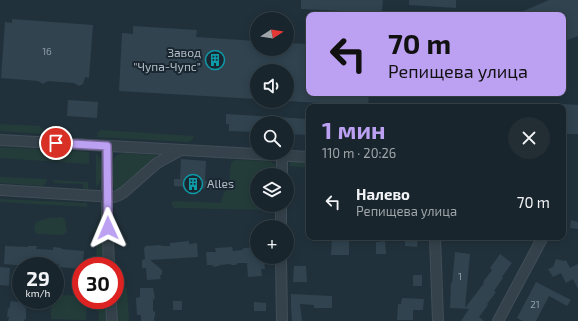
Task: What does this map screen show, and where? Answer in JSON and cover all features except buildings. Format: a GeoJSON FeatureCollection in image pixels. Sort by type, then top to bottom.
{"type":"FeatureCollection","features":[{"type":"Feature","properties":{"kind":"street"},"geometry":{"type":"LineString","coordinates":[[0,140],[250,154]]}},
{"type":"Feature","properties":{"kind":"street"},"geometry":{"type":"LineString","coordinates":[[107,146],[109,257]]}},
{"type":"Feature","properties":{"kind":"street"},"geometry":{"type":"LineString","coordinates":[[0,190],[107,197],[119,195],[157,163],[180,150]]}},
{"type":"Feature","properties":{"kind":"street"},"geometry":{"type":"LineString","coordinates":[[294,156],[306,157]]}},
{"type":"Feature","properties":{"kind":"street"},"geometry":{"type":"LineString","coordinates":[[435,240],[438,321]]}},
{"type":"Feature","properties":{"kind":"street"},"geometry":{"type":"LineString","coordinates":[[498,321],[541,240]]}},
{"type":"Feature","properties":{"kind":"street"},"geometry":{"type":"LineString","coordinates":[[281,264],[282,321]]}},
{"type":"Feature","properties":{"kind":"street"},"geometry":{"type":"LineString","coordinates":[[111,309],[112,321]]}},
{"type":"Feature","properties":{"kind":"green space"},"geometry":{"type":"Polygon","coordinates":[[[0,124],[40,126],[45,134],[0,131],[0,124]]]}},
{"type":"Feature","properties":{"kind":"green space"},"geometry":{"type":"Polygon","coordinates":[[[101,130],[194,136],[192,140],[188,142],[97,137],[98,132],[101,130]]]}},
{"type":"Feature","properties":{"kind":"green space"},"geometry":{"type":"Polygon","coordinates":[[[0,147],[89,152],[89,164],[0,158],[0,147]]]}},
{"type":"Feature","properties":{"kind":"green space"},"geometry":{"type":"Polygon","coordinates":[[[96,153],[100,160],[102,175],[99,184],[96,187],[96,153]]]}},
{"type":"Feature","properties":{"kind":"green space"},"geometry":{"type":"Polygon","coordinates":[[[124,153],[155,155],[157,157],[119,190],[116,190],[113,186],[113,163],[116,156],[124,153]]]}},
{"type":"Feature","properties":{"kind":"green space"},"geometry":{"type":"Polygon","coordinates":[[[235,160],[271,161],[276,166],[276,168],[250,168],[250,210],[174,208],[172,202],[175,201],[221,203],[223,195],[229,186],[231,163],[235,160]]]}},
{"type":"Feature","properties":{"kind":"green space"},"geometry":{"type":"Polygon","coordinates":[[[295,160],[306,161],[306,168],[289,166],[290,162],[295,160]]]}},
{"type":"Feature","properties":{"kind":"green space"},"geometry":{"type":"Polygon","coordinates":[[[0,177],[47,179],[43,186],[0,183],[0,177]]]}},
{"type":"Feature","properties":{"kind":"green space"},"geometry":{"type":"Polygon","coordinates":[[[54,180],[88,182],[88,189],[83,188],[83,184],[53,183],[54,180]]]}},
{"type":"Feature","properties":{"kind":"green space"},"geometry":{"type":"Polygon","coordinates":[[[0,199],[87,203],[87,207],[0,202],[0,199]]]}},
{"type":"Feature","properties":{"kind":"green space"},"geometry":{"type":"Polygon","coordinates":[[[61,217],[65,219],[67,232],[63,235],[36,234],[34,228],[36,222],[48,218],[61,217]]]}},
{"type":"Feature","properties":{"kind":"green space"},"geometry":{"type":"Polygon","coordinates":[[[103,220],[105,257],[97,257],[95,229],[103,220]]]}},
{"type":"Feature","properties":{"kind":"green space"},"geometry":{"type":"Polygon","coordinates":[[[124,288],[127,288],[129,321],[118,321],[118,309],[124,309],[124,288]]]}},
{"type":"Feature","properties":{"kind":"green space"},"geometry":{"type":"Polygon","coordinates":[[[64,295],[72,295],[72,309],[87,309],[86,320],[51,319],[51,309],[64,309],[64,295]]]}},
{"type":"Feature","properties":{"kind":"green space"},"geometry":{"type":"Polygon","coordinates":[[[98,309],[106,309],[107,321],[99,321],[98,309]]]}},
{"type":"Feature","properties":{"kind":"place","name":"Завод \"Чупа-Чупс\""},"geometry":{"type":"Point","coordinates":[215,60]}},
{"type":"Feature","properties":{"kind":"place","name":"Alles"},"geometry":{"type":"Point","coordinates":[193,184]}},
{"type":"Feature","properties":{"kind":"route"},"geometry":{"type":"LineString","coordinates":[[56,143],[107,146],[108,228]]}}]}
